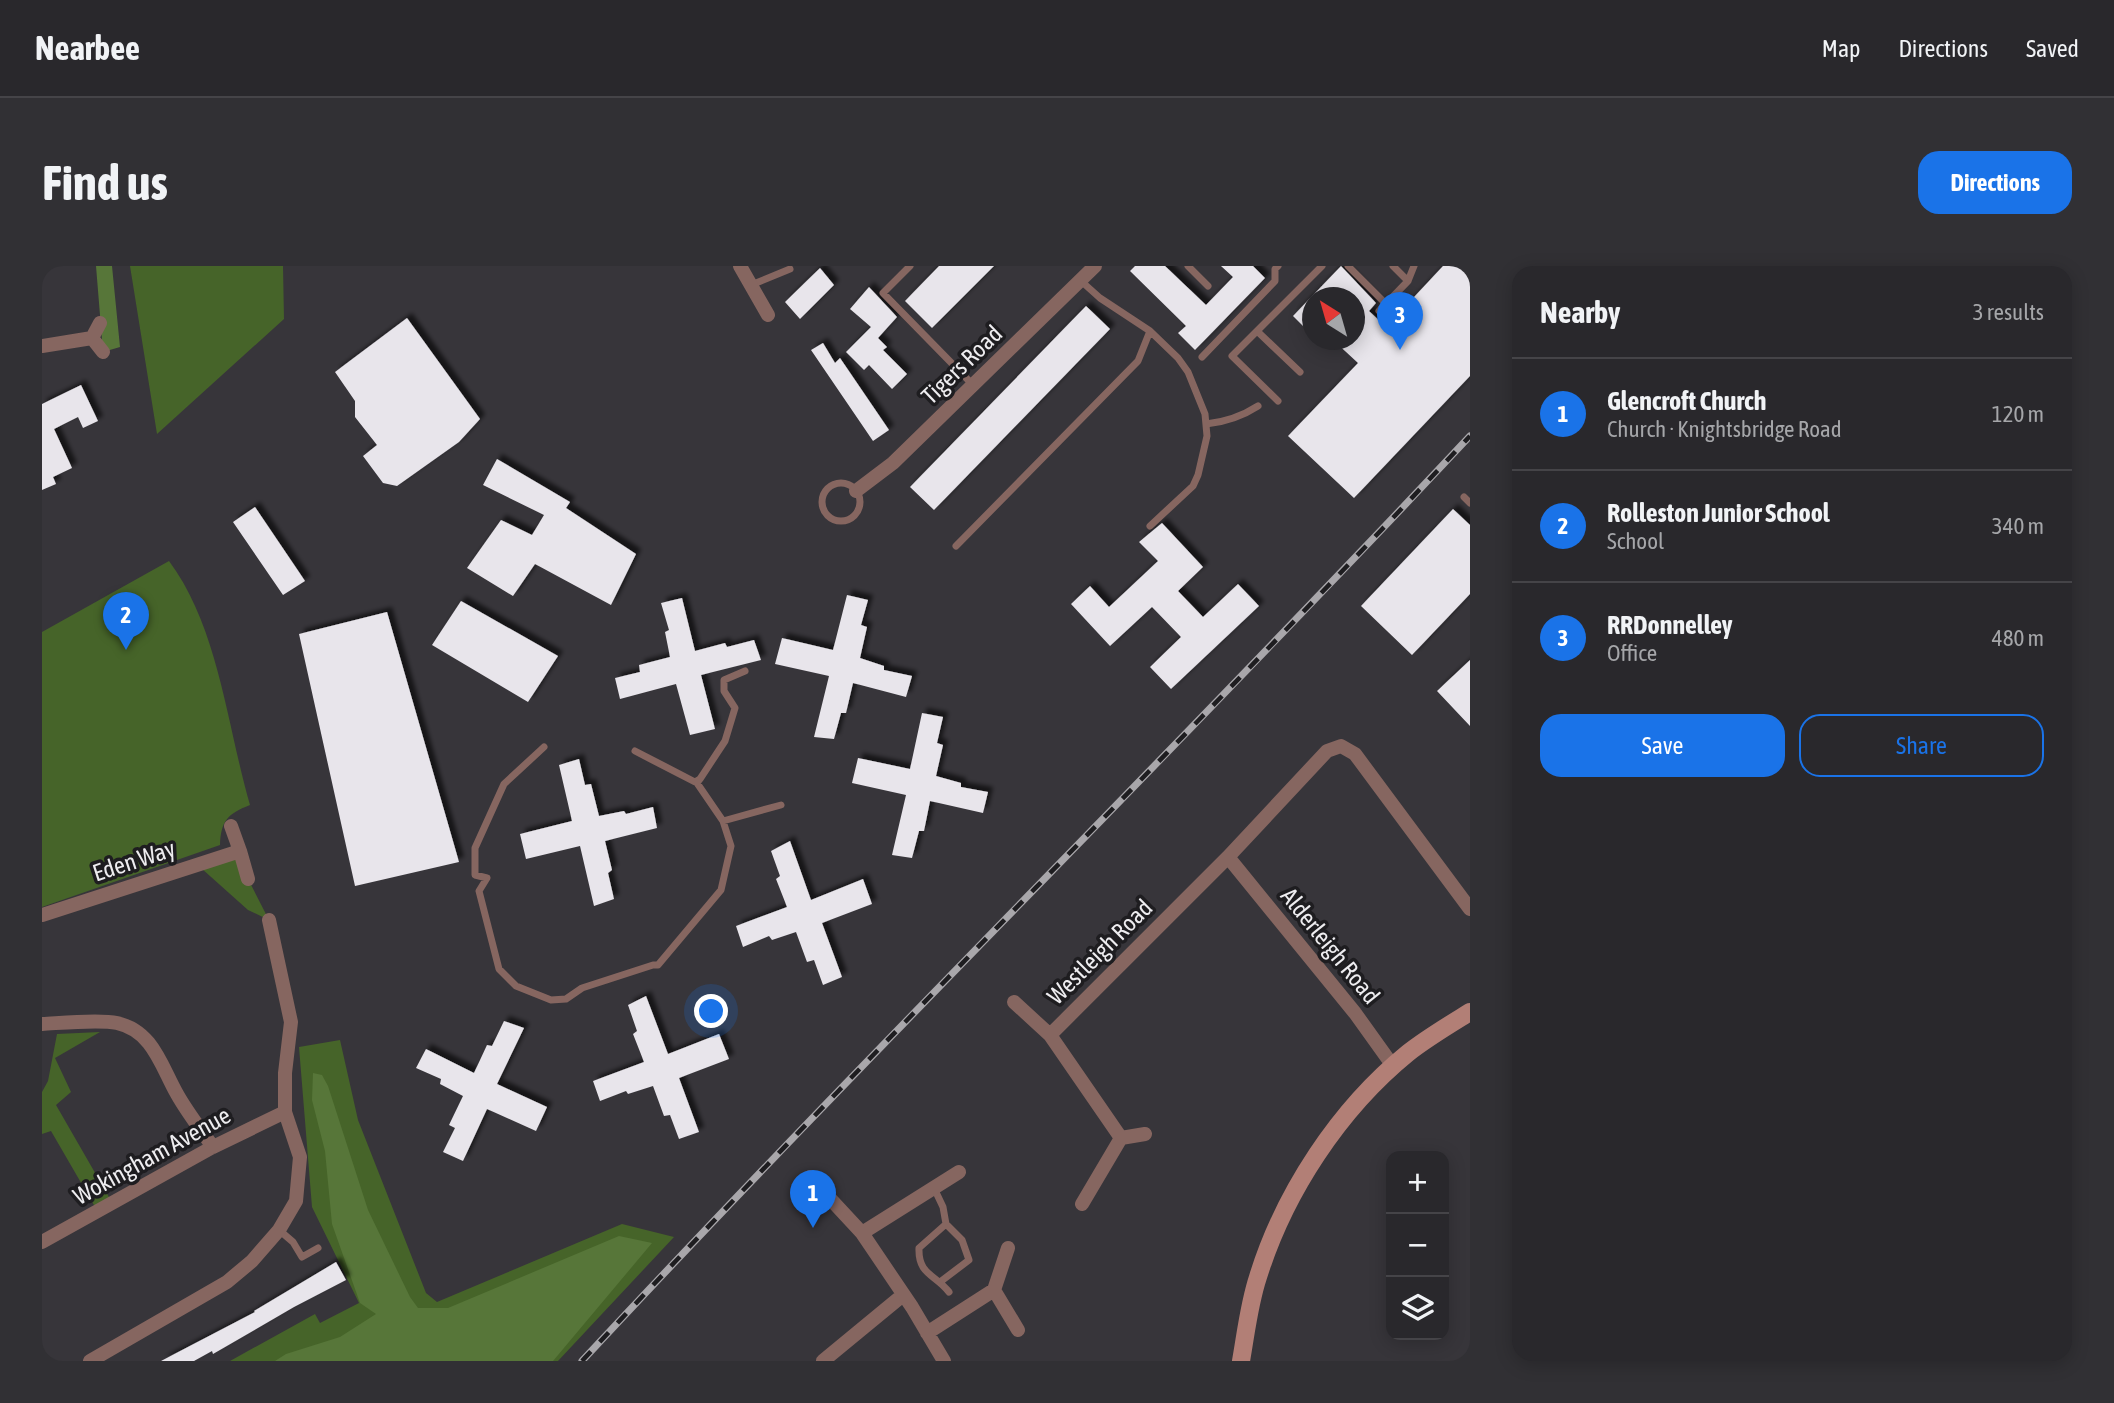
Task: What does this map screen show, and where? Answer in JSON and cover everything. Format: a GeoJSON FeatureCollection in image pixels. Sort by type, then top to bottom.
{"type":"FeatureCollection","features":[{"type":"Feature","properties":{"kind":"main road"},"geometry":{"type":"LineString","coordinates":[[1241,1361],[1257,1279],[1294,1192],[1311,1165],[1349,1112],[1393,1066],[1426,1040],[1470,1012]]}},
{"type":"Feature","properties":{"kind":"street"},"geometry":{"type":"LineString","coordinates":[[740,266],[768,315]]}},
{"type":"Feature","properties":{"kind":"street","name":"Tigers Road"},"geometry":{"type":"LineString","coordinates":[[856,491],[894,463],[1095,266]]}},
{"type":"Feature","properties":{"kind":"street"},"geometry":{"type":"LineString","coordinates":[[92,338],[100,323]]}},
{"type":"Feature","properties":{"kind":"street"},"geometry":{"type":"LineString","coordinates":[[42,346],[92,338]]}},
{"type":"Feature","properties":{"kind":"street"},"geometry":{"type":"LineString","coordinates":[[92,338],[103,352]]}},
{"type":"Feature","properties":{"kind":"street","name":"Westleigh Road"},"geometry":{"type":"LineString","coordinates":[[1121,1138],[1050,1035],[1331,748],[1341,746],[1355,754],[1470,908]]}},
{"type":"Feature","properties":{"kind":"street"},"geometry":{"type":"LineString","coordinates":[[231,826],[248,879]]}},
{"type":"Feature","properties":{"kind":"street","name":"Eden Way"},"geometry":{"type":"LineString","coordinates":[[42,915],[240,851]]}},
{"type":"Feature","properties":{"kind":"street","name":"Alderleigh Road"},"geometry":{"type":"LineString","coordinates":[[1228,856],[1355,1013],[1393,1066]]}},
{"type":"Feature","properties":{"kind":"street"},"geometry":{"type":"LineString","coordinates":[[90,1361],[227,1282],[252,1261],[279,1230],[296,1201],[300,1157],[285,1112],[285,1073],[292,1023],[269,920]]}},
{"type":"Feature","properties":{"kind":"street"},"geometry":{"type":"LineString","coordinates":[[1014,1002],[1050,1035]]}},
{"type":"Feature","properties":{"kind":"street"},"geometry":{"type":"LineString","coordinates":[[42,1024],[117,1023],[142,1035],[156,1051],[177,1095],[213,1147]]}},
{"type":"Feature","properties":{"kind":"street","name":"Wokingham Avenue"},"geometry":{"type":"LineString","coordinates":[[42,1242],[213,1147],[285,1112]]}},
{"type":"Feature","properties":{"kind":"street"},"geometry":{"type":"LineString","coordinates":[[1082,1204],[1121,1138],[1145,1134]]}},
{"type":"Feature","properties":{"kind":"street"},"geometry":{"type":"LineString","coordinates":[[862,1233],[959,1172]]}},
{"type":"Feature","properties":{"kind":"street"},"geometry":{"type":"LineString","coordinates":[[810,1177],[862,1233],[944,1361]]}},
{"type":"Feature","properties":{"kind":"street"},"geometry":{"type":"LineString","coordinates":[[927,1333],[994,1290],[1008,1248]]}},
{"type":"Feature","properties":{"kind":"street"},"geometry":{"type":"LineString","coordinates":[[994,1290],[1018,1330]]}},
{"type":"Feature","properties":{"kind":"street"},"geometry":{"type":"LineString","coordinates":[[823,1361],[904,1295]]}},
{"type":"Feature","properties":{"kind":"lane"},"geometry":{"type":"LineString","coordinates":[[910,266],[883,293],[974,385]]}},
{"type":"Feature","properties":{"kind":"lane"},"geometry":{"type":"LineString","coordinates":[[1188,266],[1208,286]]}},
{"type":"Feature","properties":{"kind":"lane"},"geometry":{"type":"LineString","coordinates":[[1202,357],[1275,281],[1275,269],[1278,266]]}},
{"type":"Feature","properties":{"kind":"lane"},"geometry":{"type":"LineString","coordinates":[[1278,401],[1232,356],[1322,266]]}},
{"type":"Feature","properties":{"kind":"lane"},"geometry":{"type":"LineString","coordinates":[[1348,266],[1386,304]]}},
{"type":"Feature","properties":{"kind":"lane"},"geometry":{"type":"LineString","coordinates":[[1393,266],[1408,281]]}},
{"type":"Feature","properties":{"kind":"lane"},"geometry":{"type":"LineString","coordinates":[[1379,311],[1408,281],[1414,266]]}},
{"type":"Feature","properties":{"kind":"lane"},"geometry":{"type":"LineString","coordinates":[[750,285],[790,269]]}},
{"type":"Feature","properties":{"kind":"lane"},"geometry":{"type":"LineString","coordinates":[[1081,281],[1100,298],[1150,331],[1178,358],[1188,372],[1198,395],[1207,436],[1193,486],[1150,526]]}},
{"type":"Feature","properties":{"kind":"lane"},"geometry":{"type":"LineString","coordinates":[[956,546],[1138,361],[1150,331]]}},
{"type":"Feature","properties":{"kind":"lane"},"geometry":{"type":"LineString","coordinates":[[1257,331],[1300,372]]}},
{"type":"Feature","properties":{"kind":"lane"},"geometry":{"type":"LineString","coordinates":[[1206,424],[1225,422],[1258,406]]}},
{"type":"Feature","properties":{"kind":"lane"},"geometry":{"type":"LineString","coordinates":[[841,483],[856,491],[860,503],[855,516],[836,521],[826,514],[822,502],[825,491],[830,486],[841,483]]}},
{"type":"Feature","properties":{"kind":"lane"},"geometry":{"type":"LineString","coordinates":[[544,747],[504,784],[475,848],[475,875],[487,878],[479,891],[499,969],[516,986],[551,1000],[566,999],[582,988],[657,965],[721,890],[731,846],[723,821],[697,783],[725,741],[735,708],[724,691],[724,680],[746,671]]}},
{"type":"Feature","properties":{"kind":"lane"},"geometry":{"type":"LineString","coordinates":[[635,751],[695,782],[700,779]]}},
{"type":"Feature","properties":{"kind":"lane"},"geometry":{"type":"LineString","coordinates":[[723,821],[781,805]]}},
{"type":"Feature","properties":{"kind":"lane"},"geometry":{"type":"LineString","coordinates":[[934,1187],[943,1207],[946,1224],[962,1240],[969,1260],[940,1282]]}},
{"type":"Feature","properties":{"kind":"lane"},"geometry":{"type":"LineString","coordinates":[[946,1224],[919,1248],[919,1261],[930,1276],[949,1292]]}},
{"type":"Feature","properties":{"kind":"lane"},"geometry":{"type":"LineString","coordinates":[[279,1230],[293,1242],[302,1257],[318,1248]]}},
{"type":"Feature","properties":{"kind":"green space"},"geometry":{"type":"Polygon","coordinates":[[[96,266],[112,266],[120,347],[103,352],[96,266]]]}},
{"type":"Feature","properties":{"kind":"green space"},"geometry":{"type":"Polygon","coordinates":[[[130,266],[283,266],[284,319],[157,434],[130,266]]]}},
{"type":"Feature","properties":{"kind":"green space"},"geometry":{"type":"Polygon","coordinates":[[[169,561],[186,587],[211,647],[250,805],[227,819],[220,845],[42,907],[42,632],[169,561]]]}},
{"type":"Feature","properties":{"kind":"green space"},"geometry":{"type":"Polygon","coordinates":[[[240,851],[248,879],[269,920],[248,910],[201,868],[240,851]]]}},
{"type":"Feature","properties":{"kind":"green space"},"geometry":{"type":"Polygon","coordinates":[[[100,1032],[55,1058],[71,1092],[56,1105],[113,1204],[98,1212],[51,1131],[42,1134],[42,1092],[48,1081],[57,1034],[100,1032]]]}},
{"type":"Feature","properties":{"kind":"green space"},"geometry":{"type":"Polygon","coordinates":[[[340,1040],[358,1120],[426,1293],[437,1302],[622,1224],[674,1237],[558,1361],[230,1361],[315,1314],[320,1323],[359,1303],[312,1207],[299,1047],[340,1040]]]}},
{"type":"Feature","properties":{"kind":"green space"},"geometry":{"type":"Polygon","coordinates":[[[313,1073],[322,1075],[328,1086],[368,1210],[410,1297],[418,1308],[448,1308],[619,1236],[652,1243],[553,1361],[275,1361],[286,1354],[340,1337],[376,1314],[360,1303],[332,1224],[325,1151],[312,1100],[313,1073]]]}},
{"type":"Feature","properties":{"kind":"building"},"geometry":{"type":"Polygon","coordinates":[[[939,266],[994,266],[932,328],[905,301],[939,266]]]}},
{"type":"Feature","properties":{"kind":"building"},"geometry":{"type":"Polygon","coordinates":[[[1135,266],[1165,266],[1206,305],[1233,277],[1221,266],[1253,266],[1265,278],[1195,350],[1178,333],[1186,326],[1130,271],[1135,266]]]}},
{"type":"Feature","properties":{"kind":"building"},"geometry":{"type":"Polygon","coordinates":[[[1341,266],[1361,287],[1321,287],[1341,266]]]}},
{"type":"Feature","properties":{"kind":"building"},"geometry":{"type":"Polygon","coordinates":[[[1443,266],[1470,266],[1470,376],[1354,498],[1288,436],[1358,363],[1344,350],[1365,350],[1365,291],[1376,303],[1369,311],[1386,327],[1443,266]]]}},
{"type":"Feature","properties":{"kind":"building"},"geometry":{"type":"Polygon","coordinates":[[[820,268],[834,285],[800,319],[785,302],[820,268]]]}},
{"type":"Feature","properties":{"kind":"building"},"geometry":{"type":"Polygon","coordinates":[[[869,287],[897,317],[878,338],[887,347],[883,350],[907,374],[892,389],[869,365],[864,370],[846,352],[871,327],[850,309],[869,287]]]}},
{"type":"Feature","properties":{"kind":"building"},"geometry":{"type":"Polygon","coordinates":[[[1086,306],[1110,329],[934,510],[910,487],[1086,306]]]}},
{"type":"Feature","properties":{"kind":"building"},"geometry":{"type":"Polygon","coordinates":[[[1302,307],[1302,325],[1293,316],[1302,307]]]}},
{"type":"Feature","properties":{"kind":"building"},"geometry":{"type":"Polygon","coordinates":[[[407,318],[480,419],[459,442],[397,486],[383,483],[363,456],[377,445],[355,417],[355,401],[335,372],[407,318]]]}},
{"type":"Feature","properties":{"kind":"building"},"geometry":{"type":"Polygon","coordinates":[[[823,343],[835,363],[840,358],[889,430],[873,441],[811,350],[823,343]]]}},
{"type":"Feature","properties":{"kind":"building"},"geometry":{"type":"Polygon","coordinates":[[[81,385],[98,421],[83,428],[78,417],[54,429],[72,468],[53,477],[56,484],[42,490],[42,404],[81,385]]]}},
{"type":"Feature","properties":{"kind":"building"},"geometry":{"type":"Polygon","coordinates":[[[497,459],[570,502],[566,508],[636,554],[611,605],[535,564],[513,596],[467,568],[501,520],[532,535],[544,515],[483,485],[497,459]]]}},
{"type":"Feature","properties":{"kind":"building"},"geometry":{"type":"Polygon","coordinates":[[[255,507],[305,581],[283,595],[233,522],[255,507]]]}},
{"type":"Feature","properties":{"kind":"building"},"geometry":{"type":"Polygon","coordinates":[[[1453,509],[1470,525],[1470,594],[1412,655],[1361,606],[1453,509]]]}},
{"type":"Feature","properties":{"kind":"building"},"geometry":{"type":"Polygon","coordinates":[[[1162,523],[1203,567],[1178,591],[1203,617],[1238,584],[1259,606],[1171,689],[1150,667],[1181,637],[1152,607],[1110,646],[1071,604],[1090,586],[1109,607],[1158,561],[1139,542],[1162,523]]]}},
{"type":"Feature","properties":{"kind":"building"},"geometry":{"type":"Polygon","coordinates":[[[847,595],[868,600],[861,625],[867,627],[860,658],[884,666],[884,670],[912,676],[906,697],[853,683],[846,713],[841,713],[834,739],[814,737],[829,676],[775,664],[782,638],[833,650],[847,595]]]}},
{"type":"Feature","properties":{"kind":"building"},"geometry":{"type":"Polygon","coordinates":[[[682,598],[695,651],[725,643],[727,647],[754,640],[761,660],[701,675],[715,729],[690,735],[676,684],[620,699],[615,678],[640,672],[639,665],[670,657],[665,632],[669,630],[661,603],[682,598]]]}},
{"type":"Feature","properties":{"kind":"building"},"geometry":{"type":"Polygon","coordinates":[[[461,601],[558,656],[528,702],[432,645],[461,601]]]}},
{"type":"Feature","properties":{"kind":"building"},"geometry":{"type":"Polygon","coordinates":[[[387,612],[459,862],[355,886],[299,634],[387,612]]]}},
{"type":"Feature","properties":{"kind":"building"},"geometry":{"type":"Polygon","coordinates":[[[1470,660],[1470,726],[1437,691],[1470,660]]]}},
{"type":"Feature","properties":{"kind":"building"},"geometry":{"type":"Polygon","coordinates":[[[922,713],[943,717],[937,743],[943,745],[936,776],[961,783],[961,787],[988,792],[983,813],[930,801],[924,831],[919,831],[912,858],[892,855],[906,795],[852,783],[858,758],[910,769],[922,713]]]}},
{"type":"Feature","properties":{"kind":"building"},"geometry":{"type":"Polygon","coordinates":[[[579,759],[585,785],[591,784],[599,816],[624,811],[626,814],[653,807],[657,828],[605,841],[612,870],[608,873],[614,899],[594,906],[580,846],[526,859],[520,834],[572,821],[559,765],[579,759]]]}},
{"type":"Feature","properties":{"kind":"building"},"geometry":{"type":"Polygon","coordinates":[[[790,841],[811,900],[863,879],[872,904],[822,923],[842,977],[823,985],[814,960],[807,962],[796,932],[772,940],[769,936],[743,947],[736,926],[787,907],[776,879],[780,876],[771,851],[790,841]]]}},
{"type":"Feature","properties":{"kind":"building"},"geometry":{"type":"Polygon","coordinates":[[[646,996],[668,1054],[719,1034],[729,1059],[679,1078],[699,1132],[679,1139],[670,1115],[664,1116],[653,1086],[628,1094],[626,1091],[600,1101],[593,1081],[644,1062],[633,1034],[637,1031],[628,1005],[646,996]]]}},
{"type":"Feature","properties":{"kind":"building"},"geometry":{"type":"Polygon","coordinates":[[[504,1021],[524,1028],[497,1084],[547,1107],[536,1131],[487,1109],[463,1161],[443,1152],[455,1128],[449,1125],[463,1096],[440,1084],[441,1079],[416,1068],[426,1049],[474,1073],[487,1045],[492,1046],[504,1021]]]}},
{"type":"Feature","properties":{"kind":"building"},"geometry":{"type":"Polygon","coordinates":[[[336,1262],[346,1280],[213,1354],[212,1351],[194,1361],[161,1361],[255,1312],[336,1262]]]}},
{"type":"Feature","properties":{"kind":"railway"},"geometry":{"type":"LineString","coordinates":[[582,1361],[802,1128],[1249,668],[1470,436]]}},
{"type":"Feature","properties":{"kind":"place","name":"RRDonnelley"},"geometry":{"type":"Point","coordinates":[1400,350]}},
{"type":"Feature","properties":{"kind":"place","name":"Rolleston Junior School"},"geometry":{"type":"Point","coordinates":[126,650]}},
{"type":"Feature","properties":{"kind":"place","name":"Glencroft Church"},"geometry":{"type":"Point","coordinates":[813,1228]}}]}
